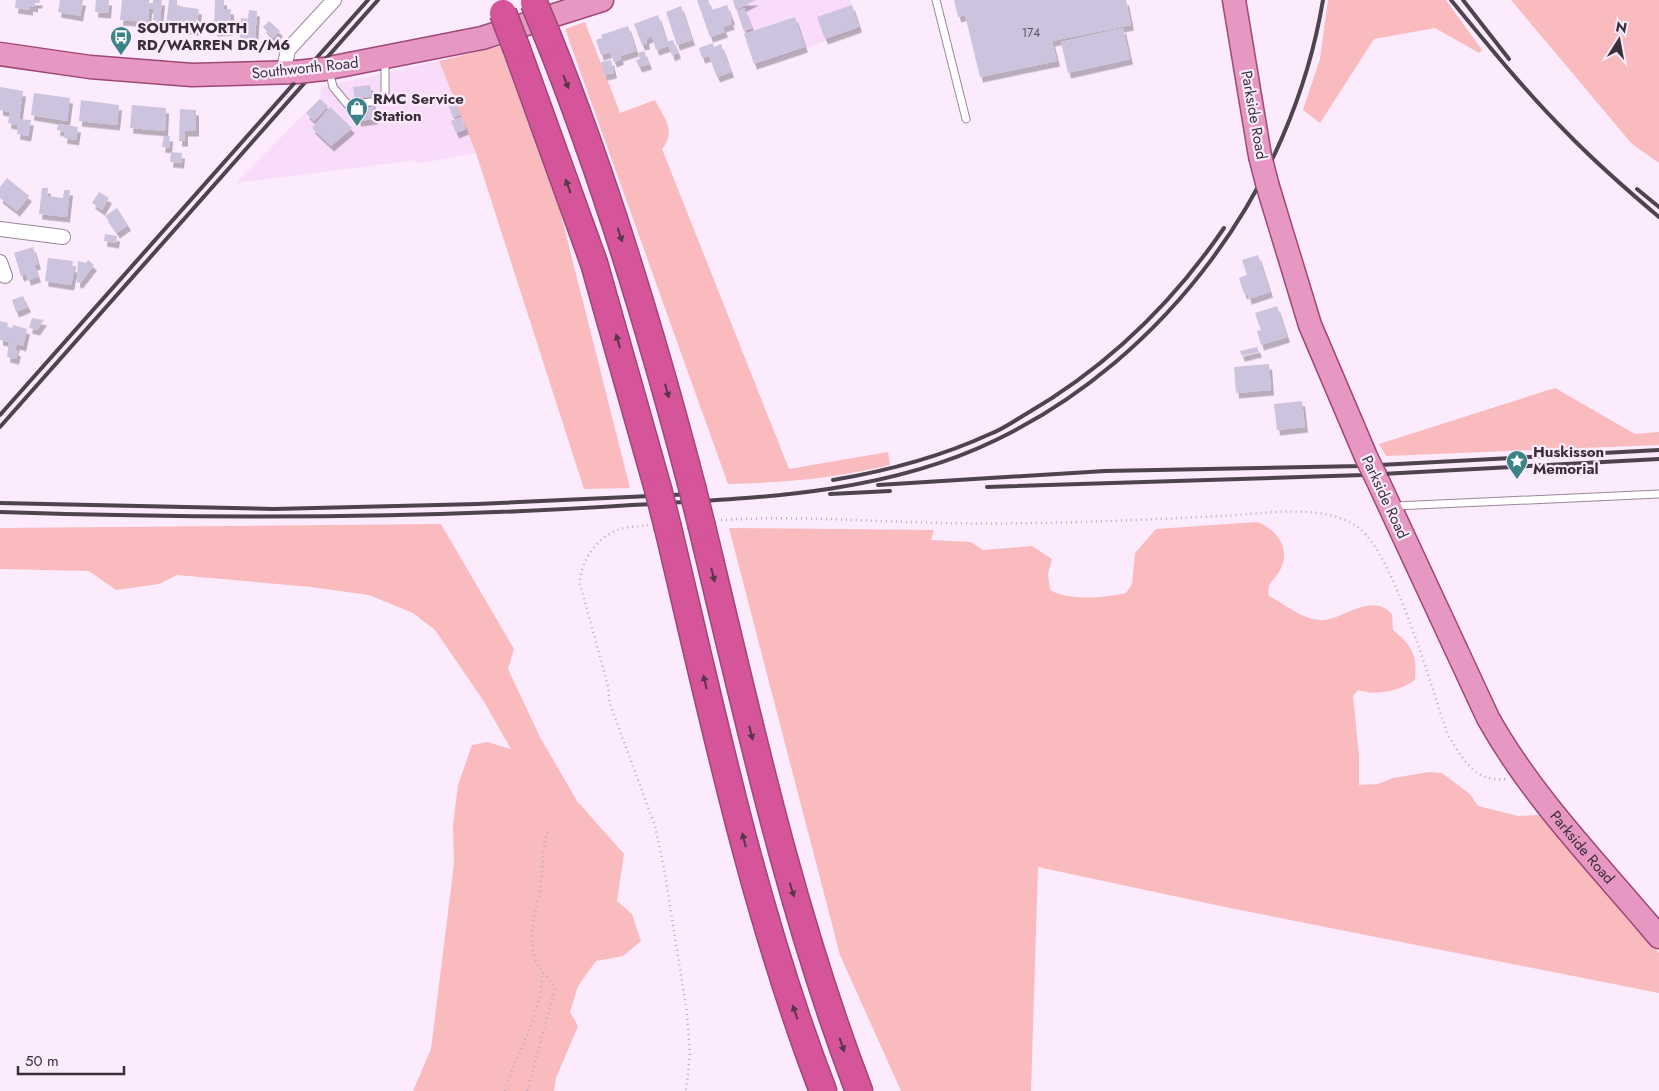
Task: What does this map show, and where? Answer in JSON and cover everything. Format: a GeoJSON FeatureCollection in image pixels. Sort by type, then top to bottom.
{"type":"FeatureCollection","features":[{"type":"Feature","properties":{"kind":"highway"},"geometry":{"type":"LineString","coordinates":[[534,2],[581,123],[630,266],[692,487],[708,524],[785,866],[815,966],[859,1091]]}},
{"type":"Feature","properties":{"kind":"highway"},"geometry":{"type":"LineString","coordinates":[[500,6],[594,263],[627,371],[658,489],[662,526],[751,869],[781,972],[823,1091]]}},
{"type":"Feature","properties":{"kind":"main road","name":"Southworth Road"},"geometry":{"type":"LineString","coordinates":[[0,54],[90,67],[156,73],[201,75],[290,72],[384,58],[482,38],[602,0]]}},
{"type":"Feature","properties":{"kind":"main road","name":"Parkside Road"},"geometry":{"type":"LineString","coordinates":[[1234,0],[1260,156],[1268,187],[1310,325],[1371,468],[1488,718],[1520,770],[1659,937]]}},
{"type":"Feature","properties":{"kind":"street"},"geometry":{"type":"LineString","coordinates":[[290,72],[288,50],[334,0]]}},
{"type":"Feature","properties":{"kind":"street"},"geometry":{"type":"LineString","coordinates":[[0,229],[64,237]]}},
{"type":"Feature","properties":{"kind":"street"},"geometry":{"type":"LineString","coordinates":[[0,262],[5,276]]}},
{"type":"Feature","properties":{"kind":"lane"},"geometry":{"type":"LineString","coordinates":[[936,0],[966,120]]}},
{"type":"Feature","properties":{"kind":"lane"},"geometry":{"type":"LineString","coordinates":[[327,68],[333,87],[348,104],[385,100],[384,58]]}},
{"type":"Feature","properties":{"kind":"lane"},"geometry":{"type":"LineString","coordinates":[[1389,507],[1659,494]]}},
{"type":"Feature","properties":{"kind":"path"},"geometry":{"type":"LineString","coordinates":[[708,524],[788,516],[908,522],[992,523],[1138,520],[1306,513],[1332,515],[1360,528],[1372,542],[1392,577],[1448,735],[1460,756],[1476,773],[1489,779],[1511,777],[1520,770]]}},
{"type":"Feature","properties":{"kind":"path"},"geometry":{"type":"LineString","coordinates":[[662,526],[620,529],[612,532],[597,544],[584,562],[580,572],[580,584],[608,686],[610,704],[655,826],[664,868],[687,1013],[690,1054],[686,1091]]}},
{"type":"Feature","properties":{"kind":"path"},"geometry":{"type":"LineString","coordinates":[[527,1091],[555,988],[550,978],[537,964],[532,945],[532,925],[541,883],[544,840],[549,828]]}},
{"type":"Feature","properties":{"kind":"path"},"geometry":{"type":"LineString","coordinates":[[505,1091],[540,1001],[542,971]]}},
{"type":"Feature","properties":{"kind":"shaded area"},"geometry":{"type":"Polygon","coordinates":[[[733,0],[850,0],[861,29],[755,66],[733,0]]]}},
{"type":"Feature","properties":{"kind":"shaded area"},"geometry":{"type":"Polygon","coordinates":[[[1328,0],[1446,0],[1482,50],[1479,53],[1435,28],[1374,39],[1320,123],[1303,110],[1320,59],[1328,0]]]}},
{"type":"Feature","properties":{"kind":"shaded area"},"geometry":{"type":"Polygon","coordinates":[[[1511,0],[1659,0],[1659,163],[1632,144],[1511,0]]]}},
{"type":"Feature","properties":{"kind":"shaded area"},"geometry":{"type":"Polygon","coordinates":[[[585,22],[620,113],[655,100],[668,125],[668,136],[662,149],[789,469],[888,452],[890,465],[809,479],[728,484],[565,29],[585,22]]]}},
{"type":"Feature","properties":{"kind":"shaded area"},"geometry":{"type":"Polygon","coordinates":[[[500,46],[560,211],[630,488],[584,489],[476,153],[439,61],[500,46]]]}},
{"type":"Feature","properties":{"kind":"shaded area"},"geometry":{"type":"Polygon","coordinates":[[[439,61],[476,153],[417,164],[416,160],[236,183],[320,98],[321,87],[439,61]]]}},
{"type":"Feature","properties":{"kind":"shaded area"},"geometry":{"type":"Polygon","coordinates":[[[1555,388],[1635,434],[1659,432],[1659,445],[1386,456],[1379,444],[1555,388]]]}},
{"type":"Feature","properties":{"kind":"shaded area"},"geometry":{"type":"Polygon","coordinates":[[[1257,522],[1265,525],[1277,535],[1283,549],[1283,564],[1269,586],[1269,596],[1302,615],[1315,620],[1330,619],[1366,606],[1375,605],[1384,608],[1392,614],[1393,630],[1409,646],[1414,657],[1415,680],[1409,684],[1395,690],[1373,693],[1358,690],[1353,696],[1359,755],[1359,785],[1378,784],[1393,778],[1429,772],[1442,773],[1470,794],[1478,806],[1518,816],[1539,815],[1659,953],[1659,993],[1230,908],[1038,867],[1031,1091],[901,1091],[840,955],[729,528],[934,530],[931,540],[971,542],[983,550],[1032,546],[1052,559],[1048,574],[1050,590],[1067,596],[1087,598],[1126,593],[1132,584],[1135,553],[1156,529],[1257,522]]]}},
{"type":"Feature","properties":{"kind":"shaded area"},"geometry":{"type":"Polygon","coordinates":[[[441,524],[514,649],[508,669],[540,737],[577,801],[624,854],[617,901],[632,914],[641,941],[623,956],[596,961],[578,986],[570,1012],[578,1026],[556,1078],[554,1091],[413,1091],[431,1049],[454,864],[453,825],[458,785],[472,745],[487,742],[511,749],[483,700],[435,630],[413,613],[369,595],[311,587],[177,575],[159,584],[116,590],[89,571],[0,569],[0,528],[441,524]]]}},
{"type":"Feature","properties":{"kind":"building"},"geometry":{"type":"Polygon","coordinates":[[[16,0],[40,0],[39,3],[35,3],[35,7],[30,6],[30,10],[15,8],[16,0]]]}},
{"type":"Feature","properties":{"kind":"building"},"geometry":{"type":"Polygon","coordinates":[[[60,0],[83,0],[80,16],[58,12],[60,0]]]}},
{"type":"Feature","properties":{"kind":"building"},"geometry":{"type":"Polygon","coordinates":[[[96,0],[109,0],[108,13],[95,12],[96,0]]]}},
{"type":"Feature","properties":{"kind":"building"},"geometry":{"type":"Polygon","coordinates":[[[122,0],[149,0],[149,3],[153,3],[153,0],[162,0],[160,21],[153,20],[154,9],[149,8],[148,22],[120,20],[122,0]]]}},
{"type":"Feature","properties":{"kind":"building"},"geometry":{"type":"Polygon","coordinates":[[[169,0],[177,0],[177,6],[199,9],[196,30],[166,26],[169,0]]]}},
{"type":"Feature","properties":{"kind":"building"},"geometry":{"type":"Polygon","coordinates":[[[215,0],[224,0],[224,9],[231,9],[230,30],[214,31],[215,0]]]}},
{"type":"Feature","properties":{"kind":"building"},"geometry":{"type":"Polygon","coordinates":[[[697,0],[708,0],[712,10],[727,5],[732,24],[723,27],[725,32],[710,37],[697,0]]]}},
{"type":"Feature","properties":{"kind":"building"},"geometry":{"type":"Polygon","coordinates":[[[733,0],[756,0],[736,10],[733,0]]]}},
{"type":"Feature","properties":{"kind":"building"},"geometry":{"type":"Polygon","coordinates":[[[954,0],[1126,0],[1131,25],[1052,41],[1057,61],[980,77],[965,15],[958,17],[954,0]]]}},
{"type":"Feature","properties":{"kind":"building"},"geometry":{"type":"Polygon","coordinates":[[[852,5],[859,27],[825,39],[817,17],[852,5]]]}},
{"type":"Feature","properties":{"kind":"building"},"geometry":{"type":"Polygon","coordinates":[[[681,6],[692,40],[677,45],[666,12],[681,6]]]}},
{"type":"Feature","properties":{"kind":"building"},"geometry":{"type":"Polygon","coordinates":[[[744,8],[752,28],[744,31],[737,11],[744,8]]]}},
{"type":"Feature","properties":{"kind":"building"},"geometry":{"type":"Polygon","coordinates":[[[249,10],[257,11],[255,41],[241,40],[240,37],[241,18],[248,19],[249,10]]]}},
{"type":"Feature","properties":{"kind":"building"},"geometry":{"type":"Polygon","coordinates":[[[658,15],[667,42],[673,40],[678,53],[672,56],[669,46],[656,50],[652,36],[646,39],[647,44],[642,45],[634,24],[658,15]]]}},
{"type":"Feature","properties":{"kind":"building"},"geometry":{"type":"Polygon","coordinates":[[[795,17],[805,47],[754,64],[744,34],[795,17]]]}},
{"type":"Feature","properties":{"kind":"building"},"geometry":{"type":"Polygon","coordinates":[[[269,21],[280,31],[273,38],[263,27],[269,21]]]}},
{"type":"Feature","properties":{"kind":"building"},"geometry":{"type":"Polygon","coordinates":[[[628,26],[636,51],[620,56],[621,59],[614,62],[610,52],[601,55],[596,40],[602,38],[601,35],[628,26]]]}},
{"type":"Feature","properties":{"kind":"building"},"geometry":{"type":"Polygon","coordinates":[[[1123,28],[1130,59],[1068,73],[1061,42],[1123,28]]]}},
{"type":"Feature","properties":{"kind":"building"},"geometry":{"type":"Polygon","coordinates":[[[713,43],[714,47],[721,44],[731,72],[717,77],[709,56],[702,58],[699,48],[713,43]]]}},
{"type":"Feature","properties":{"kind":"building"},"geometry":{"type":"Polygon","coordinates":[[[644,51],[649,64],[639,67],[636,60],[640,59],[638,53],[644,51]]]}},
{"type":"Feature","properties":{"kind":"building"},"geometry":{"type":"Polygon","coordinates":[[[611,60],[614,73],[604,75],[601,62],[611,60]]]}},
{"type":"Feature","properties":{"kind":"building"},"geometry":{"type":"Polygon","coordinates":[[[370,85],[375,119],[358,121],[353,87],[370,85]]]}},
{"type":"Feature","properties":{"kind":"building"},"geometry":{"type":"Polygon","coordinates":[[[0,87],[23,91],[19,119],[31,120],[28,136],[17,134],[18,125],[8,123],[10,112],[0,110],[0,87]]]}},
{"type":"Feature","properties":{"kind":"building"},"geometry":{"type":"Polygon","coordinates":[[[34,93],[70,98],[67,121],[31,115],[34,93]]]}},
{"type":"Feature","properties":{"kind":"building"},"geometry":{"type":"Polygon","coordinates":[[[452,96],[460,115],[453,118],[446,98],[452,96]]]}},
{"type":"Feature","properties":{"kind":"building"},"geometry":{"type":"Polygon","coordinates":[[[320,99],[328,106],[314,121],[306,113],[320,99]]]}},
{"type":"Feature","properties":{"kind":"building"},"geometry":{"type":"Polygon","coordinates":[[[81,100],[119,105],[117,125],[79,121],[81,100]]]}},
{"type":"Feature","properties":{"kind":"building"},"geometry":{"type":"Polygon","coordinates":[[[132,105],[166,108],[165,131],[130,128],[132,105]]]}},
{"type":"Feature","properties":{"kind":"building"},"geometry":{"type":"Polygon","coordinates":[[[330,107],[352,128],[331,146],[312,128],[330,107]]]}},
{"type":"Feature","properties":{"kind":"building"},"geometry":{"type":"Polygon","coordinates":[[[180,109],[196,110],[196,131],[185,131],[185,141],[179,141],[180,109]]]}},
{"type":"Feature","properties":{"kind":"building"},"geometry":{"type":"Polygon","coordinates":[[[461,117],[466,129],[456,133],[451,121],[461,117]]]}},
{"type":"Feature","properties":{"kind":"building"},"geometry":{"type":"Polygon","coordinates":[[[58,124],[78,127],[76,140],[64,138],[65,132],[57,130],[58,124]]]}},
{"type":"Feature","properties":{"kind":"building"},"geometry":{"type":"Polygon","coordinates":[[[164,136],[170,136],[169,148],[162,147],[164,136]]]}},
{"type":"Feature","properties":{"kind":"building"},"geometry":{"type":"Polygon","coordinates":[[[171,152],[182,153],[181,163],[170,162],[171,152]]]}},
{"type":"Feature","properties":{"kind":"building"},"geometry":{"type":"Polygon","coordinates":[[[7,178],[29,196],[17,211],[0,198],[0,187],[7,178]]]}},
{"type":"Feature","properties":{"kind":"building"},"geometry":{"type":"Polygon","coordinates":[[[42,188],[48,188],[47,196],[63,198],[64,190],[70,190],[67,217],[39,214],[42,188]]]}},
{"type":"Feature","properties":{"kind":"building"},"geometry":{"type":"Polygon","coordinates":[[[99,192],[109,198],[102,210],[92,203],[99,192]]]}},
{"type":"Feature","properties":{"kind":"building"},"geometry":{"type":"Polygon","coordinates":[[[117,208],[128,225],[117,233],[105,216],[117,208]]]}},
{"type":"Feature","properties":{"kind":"building"},"geometry":{"type":"Polygon","coordinates":[[[105,234],[117,236],[116,243],[104,241],[105,234]]]}},
{"type":"Feature","properties":{"kind":"building"},"geometry":{"type":"Polygon","coordinates":[[[33,247],[38,264],[34,265],[38,277],[28,280],[26,274],[21,276],[14,253],[33,247]]]}},
{"type":"Feature","properties":{"kind":"building"},"geometry":{"type":"Polygon","coordinates":[[[1258,255],[1270,292],[1249,299],[1247,293],[1244,294],[1239,278],[1247,275],[1242,260],[1258,255]]]}},
{"type":"Feature","properties":{"kind":"building"},"geometry":{"type":"Polygon","coordinates":[[[48,258],[73,261],[72,267],[75,267],[71,285],[45,281],[48,258]]]}},
{"type":"Feature","properties":{"kind":"building"},"geometry":{"type":"Polygon","coordinates":[[[88,260],[94,265],[80,283],[77,282],[78,261],[86,263],[88,260]]]}},
{"type":"Feature","properties":{"kind":"building"},"geometry":{"type":"Polygon","coordinates":[[[23,296],[28,307],[16,312],[12,300],[23,296]]]}},
{"type":"Feature","properties":{"kind":"building"},"geometry":{"type":"Polygon","coordinates":[[[1277,306],[1287,337],[1261,345],[1257,331],[1261,330],[1255,313],[1277,306]]]}},
{"type":"Feature","properties":{"kind":"building"},"geometry":{"type":"Polygon","coordinates":[[[32,318],[44,320],[37,330],[29,328],[32,318]]]}},
{"type":"Feature","properties":{"kind":"building"},"geometry":{"type":"Polygon","coordinates":[[[0,321],[8,323],[7,327],[12,328],[13,325],[27,329],[23,346],[17,344],[15,350],[18,351],[16,359],[7,357],[9,342],[0,340],[0,321]]]}},
{"type":"Feature","properties":{"kind":"building"},"geometry":{"type":"Polygon","coordinates":[[[1257,347],[1259,352],[1242,356],[1240,351],[1257,347]]]}},
{"type":"Feature","properties":{"kind":"building"},"geometry":{"type":"Polygon","coordinates":[[[1269,364],[1271,390],[1236,393],[1234,367],[1269,364]]]}},
{"type":"Feature","properties":{"kind":"building"},"geometry":{"type":"Polygon","coordinates":[[[1302,401],[1305,427],[1277,430],[1274,404],[1302,401]]]}},
{"type":"Feature","properties":{"kind":"railway"},"geometry":{"type":"LineString","coordinates":[[0,415],[368,0]]}},
{"type":"Feature","properties":{"kind":"railway"},"geometry":{"type":"LineString","coordinates":[[0,427],[378,0]]}},
{"type":"Feature","properties":{"kind":"railway"},"geometry":{"type":"LineString","coordinates":[[0,512],[237,517],[553,510],[771,496],[863,483],[909,472],[953,458],[996,440],[1058,405],[1114,363],[1166,314],[1212,259],[1251,200],[1283,136],[1307,69],[1323,0]]}},
{"type":"Feature","properties":{"kind":"railway"},"geometry":{"type":"LineString","coordinates":[[1451,0],[1507,68],[1551,116],[1600,165],[1659,217]]}},
{"type":"Feature","properties":{"kind":"railway"},"geometry":{"type":"LineString","coordinates":[[1463,0],[1509,59]]}},
{"type":"Feature","properties":{"kind":"railway"},"geometry":{"type":"LineString","coordinates":[[1637,189],[1659,207]]}},
{"type":"Feature","properties":{"kind":"railway"},"geometry":{"type":"LineString","coordinates":[[833,480],[893,468],[952,450],[999,430],[1056,396],[1111,355],[1136,332],[1183,283],[1224,228]]}},
{"type":"Feature","properties":{"kind":"railway"},"geometry":{"type":"LineString","coordinates":[[878,485],[1105,471],[1361,466],[1659,450]]}},
{"type":"Feature","properties":{"kind":"railway"},"geometry":{"type":"LineString","coordinates":[[987,487],[1363,475],[1659,459]]}},
{"type":"Feature","properties":{"kind":"railway"},"geometry":{"type":"LineString","coordinates":[[830,494],[890,491]]}},
{"type":"Feature","properties":{"kind":"railway"},"geometry":{"type":"LineString","coordinates":[[0,503],[274,509],[478,504],[694,494]]}},
{"type":"Feature","properties":{"kind":"place","name":"SOUTHWORTH RD/WARREN DR/M6"},"geometry":{"type":"Point","coordinates":[121,56]}},
{"type":"Feature","properties":{"kind":"place","name":"RMC Service Station"},"geometry":{"type":"Point","coordinates":[357,127]}},
{"type":"Feature","properties":{"kind":"place","name":"Huskisson Memorial"},"geometry":{"type":"Point","coordinates":[1517,480]}}]}
